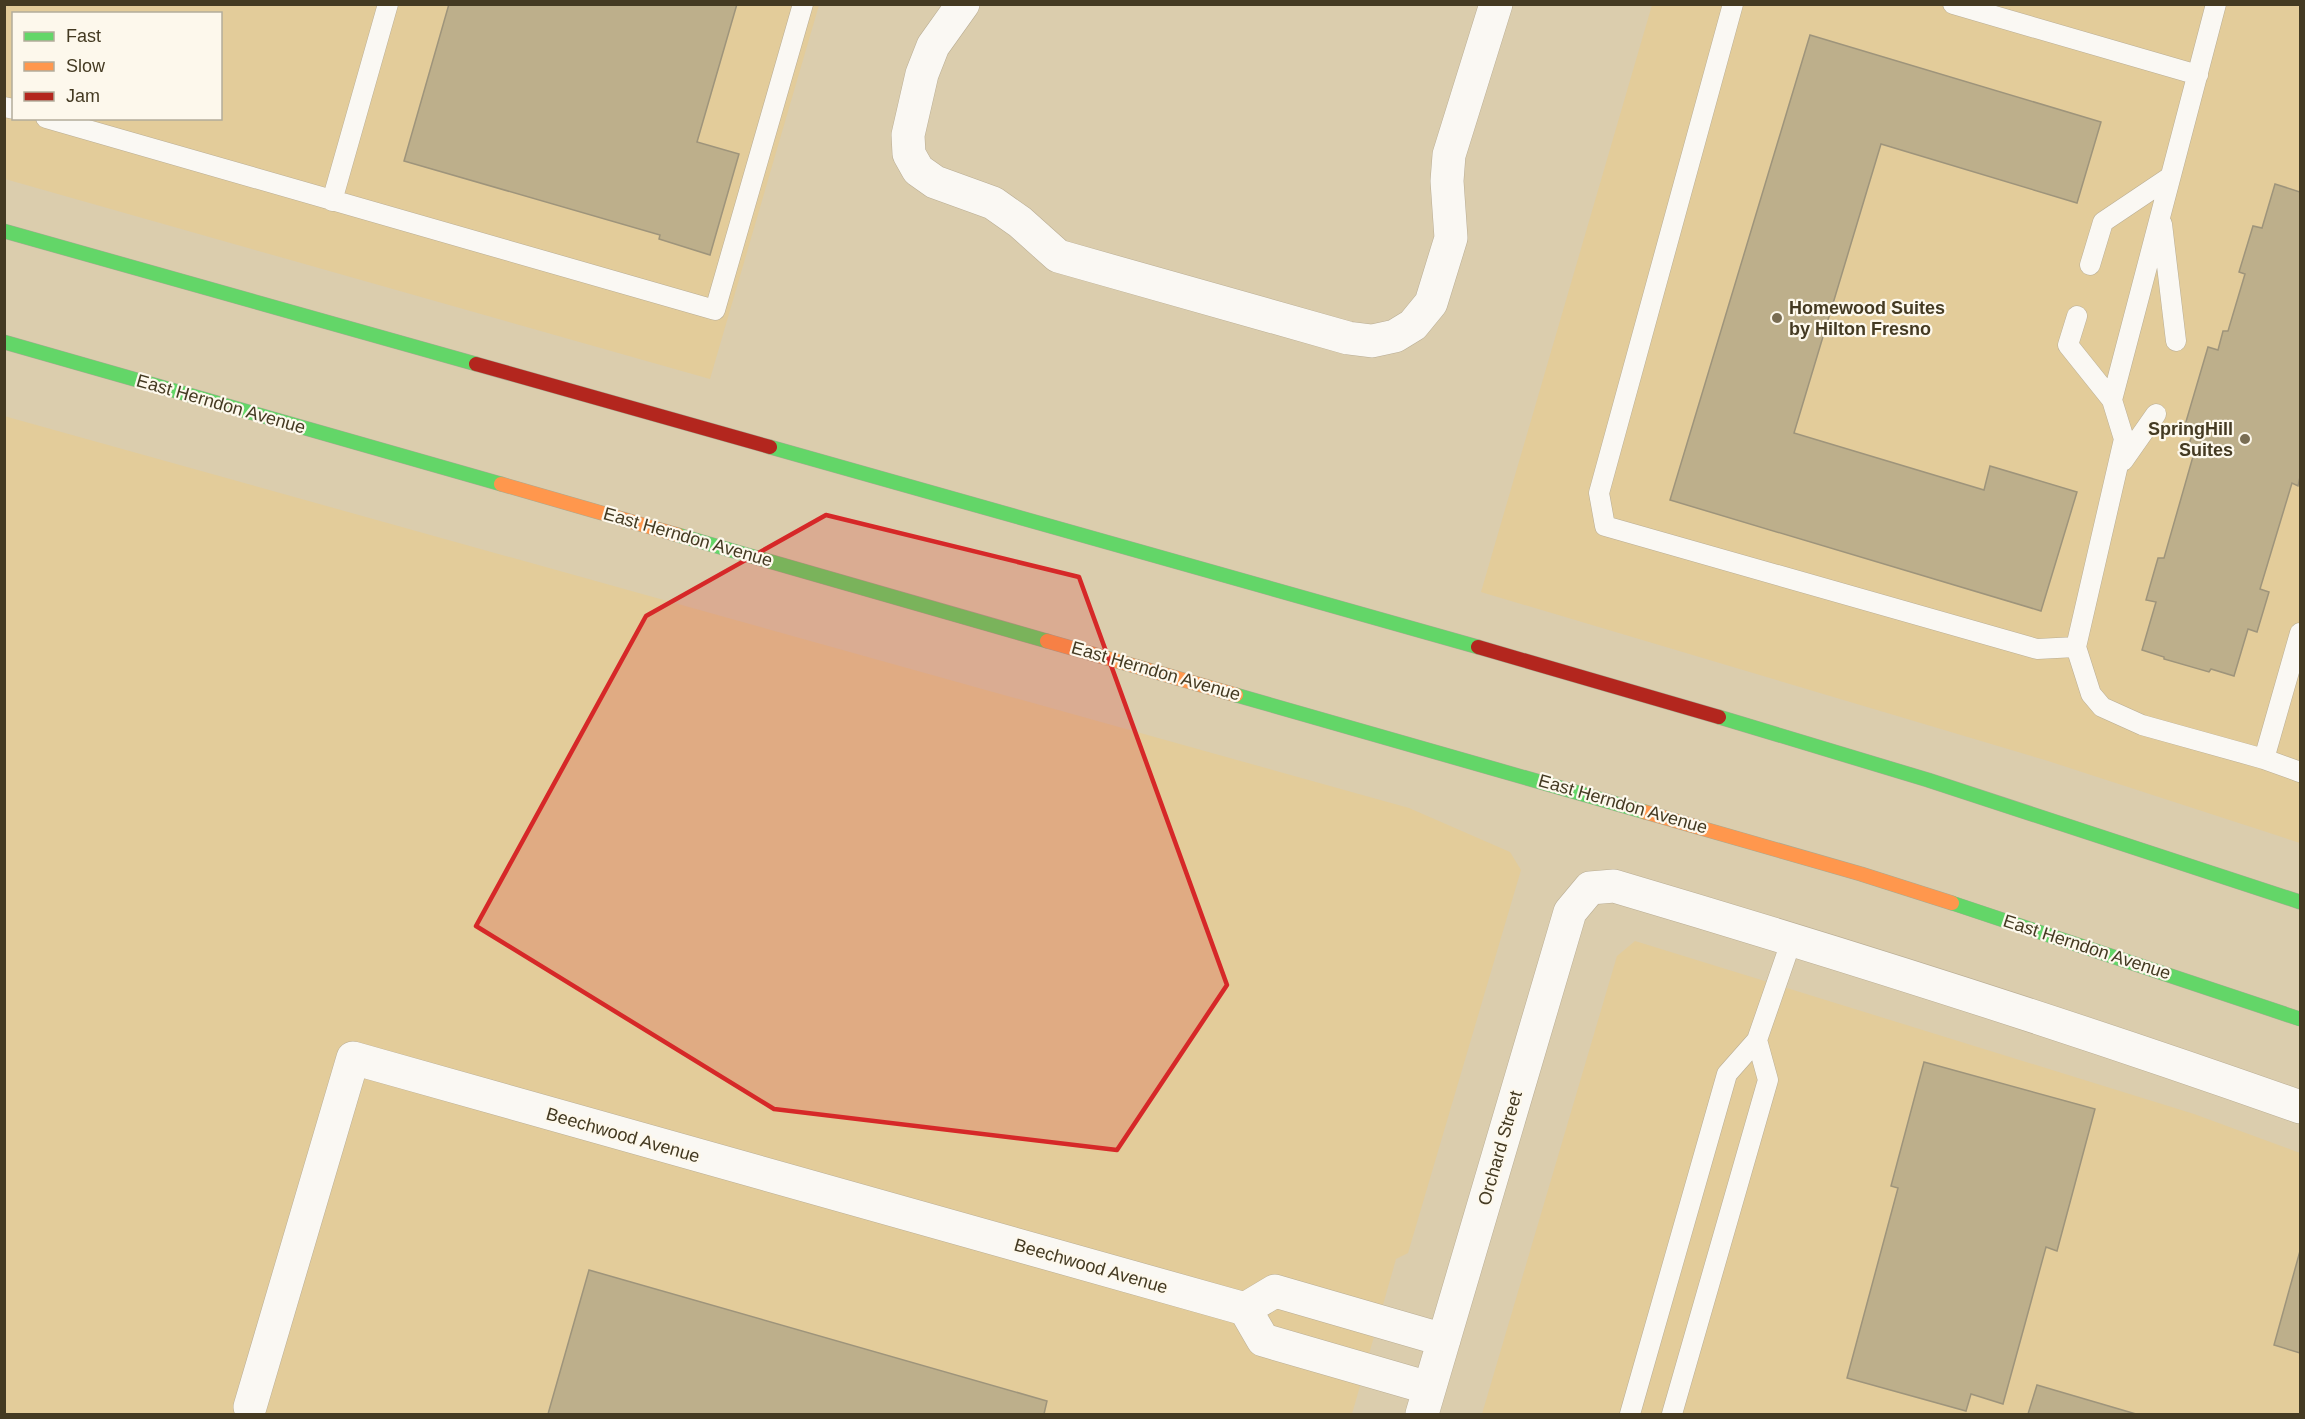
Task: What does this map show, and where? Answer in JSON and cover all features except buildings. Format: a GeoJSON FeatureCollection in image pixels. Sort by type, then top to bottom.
{"type":"FeatureCollection","features":[{"type":"Feature","properties":{"kind":"main road"},"geometry":{"type":"LineString","coordinates":[[4,231],[1664,700],[1928,780],[2301,902]]}},
{"type":"Feature","properties":{"kind":"main road","name":"East Herndon Avenue"},"geometry":{"type":"LineString","coordinates":[[4,342],[1849,870],[2052,935],[2301,1019]]}},
{"type":"Feature","properties":{"kind":"street"},"geometry":{"type":"LineString","coordinates":[[963,4],[933,46],[921,74],[908,135],[909,154],[918,170],[935,182],[993,203],[1020,222],[1058,256],[1348,338],[1372,341],[1395,336],[1413,325],[1431,303],[1451,238],[1447,181],[1449,155],[1496,4]]}},
{"type":"Feature","properties":{"kind":"street","name":"Orchard Street"},"geometry":{"type":"LineString","coordinates":[[1426,1402],[1570,912],[1590,888],[1614,886],[1792,939]]}},
{"type":"Feature","properties":{"kind":"street"},"geometry":{"type":"LineString","coordinates":[[1792,939],[2301,1107]]}},
{"type":"Feature","properties":{"kind":"street","name":"Beechwood Avenue"},"geometry":{"type":"LineString","coordinates":[[248,1412],[353,1058],[1245,1309]]}},
{"type":"Feature","properties":{"kind":"street"},"geometry":{"type":"LineString","coordinates":[[1426,1402],[1263,1340],[1245,1309],[1275,1291],[1444,1340]]}},
{"type":"Feature","properties":{"kind":"lane"},"geometry":{"type":"LineString","coordinates":[[332,201],[388,4]]}},
{"type":"Feature","properties":{"kind":"lane"},"geometry":{"type":"LineString","coordinates":[[53,120],[715,310],[802,4]]}},
{"type":"Feature","properties":{"kind":"lane"},"geometry":{"type":"LineString","coordinates":[[1733,4],[1599,493],[1605,526],[2037,649],[2076,647]]}},
{"type":"Feature","properties":{"kind":"lane"},"geometry":{"type":"LineString","coordinates":[[1953,4],[2198,75]]}},
{"type":"Feature","properties":{"kind":"lane"},"geometry":{"type":"LineString","coordinates":[[2112,400],[2216,4]]}},
{"type":"Feature","properties":{"kind":"lane"},"geometry":{"type":"LineString","coordinates":[[2090,265],[2103,222],[2170,177]]}},
{"type":"Feature","properties":{"kind":"lane"},"geometry":{"type":"LineString","coordinates":[[2161,213],[2176,341]]}},
{"type":"Feature","properties":{"kind":"lane"},"geometry":{"type":"LineString","coordinates":[[2077,316],[2068,345],[2112,400],[2124,439],[2076,647],[2091,694],[2102,707],[2142,725],[2264,759],[2301,772]]}},
{"type":"Feature","properties":{"kind":"lane"},"geometry":{"type":"LineString","coordinates":[[2116,470],[2156,414]]}},
{"type":"Feature","properties":{"kind":"lane"},"geometry":{"type":"LineString","coordinates":[[2264,759],[2301,633]]}},
{"type":"Feature","properties":{"kind":"lane"},"geometry":{"type":"LineString","coordinates":[[1630,1414],[1726,1074],[1757,1040],[1792,939]]}},
{"type":"Feature","properties":{"kind":"lane"},"geometry":{"type":"LineString","coordinates":[[1672,1414],[1768,1080],[1757,1040]]}},
{"type":"Feature","properties":{"kind":"highlighted area"},"geometry":{"type":"Polygon","coordinates":[[[826,515],[1079,577],[1227,985],[1117,1150],[774,1109],[476,926],[646,616],[826,515]]]}},
{"type":"Feature","properties":{"kind":"shaded area"},"geometry":{"type":"Polygon","coordinates":[[[4,5],[819,5],[710,379],[5,179],[4,5]]]}},
{"type":"Feature","properties":{"kind":"shaded area"},"geometry":{"type":"Polygon","coordinates":[[[1652,5],[2300,5],[2300,843],[2045,760],[1481,592],[1652,5]]]}},
{"type":"Feature","properties":{"kind":"shaded area"},"geometry":{"type":"Polygon","coordinates":[[[4,416],[1409,808],[1510,852],[1521,870],[1408,1253],[1396,1259],[1352,1414],[5,1414],[4,416]]]}},
{"type":"Feature","properties":{"kind":"shaded area"},"geometry":{"type":"Polygon","coordinates":[[[1635,941],[2194,1114],[2300,1153],[2300,1414],[1482,1414],[1617,956],[1635,941]]]}},
{"type":"Feature","properties":{"kind":"traffic: fast"},"geometry":{"type":"LineString","coordinates":[[4,231],[476,364]]}},
{"type":"Feature","properties":{"kind":"traffic: fast"},"geometry":{"type":"LineString","coordinates":[[4,342],[501,484]]}},
{"type":"Feature","properties":{"kind":"traffic: fast"},"geometry":{"type":"LineString","coordinates":[[770,447],[1478,647]]}},
{"type":"Feature","properties":{"kind":"traffic: fast"},"geometry":{"type":"LineString","coordinates":[[678,535],[1047,641]]}},
{"type":"Feature","properties":{"kind":"traffic: fast"},"geometry":{"type":"LineString","coordinates":[[1236,695],[1645,812]]}},
{"type":"Feature","properties":{"kind":"traffic: fast"},"geometry":{"type":"LineString","coordinates":[[1719,717],[1928,780],[2300,902]]}},
{"type":"Feature","properties":{"kind":"traffic: fast"},"geometry":{"type":"LineString","coordinates":[[1952,903],[2300,1019]]}},
{"type":"Feature","properties":{"kind":"traffic: slow"},"geometry":{"type":"LineString","coordinates":[[501,484],[678,535]]}},
{"type":"Feature","properties":{"kind":"traffic: slow"},"geometry":{"type":"LineString","coordinates":[[1047,641],[1236,695]]}},
{"type":"Feature","properties":{"kind":"traffic: slow"},"geometry":{"type":"LineString","coordinates":[[1645,812],[1861,874],[1952,903]]}},
{"type":"Feature","properties":{"kind":"traffic: jam"},"geometry":{"type":"LineString","coordinates":[[476,364],[770,447]]}},
{"type":"Feature","properties":{"kind":"traffic: jam"},"geometry":{"type":"LineString","coordinates":[[1478,647],[1719,717]]}},
{"type":"Feature","properties":{"kind":"place","name":"Homewood Suites by Hilton Fresno"},"geometry":{"type":"Point","coordinates":[1777,318]}},
{"type":"Feature","properties":{"kind":"place","name":"SpringHill Suites"},"geometry":{"type":"Point","coordinates":[2245,439]}}]}
